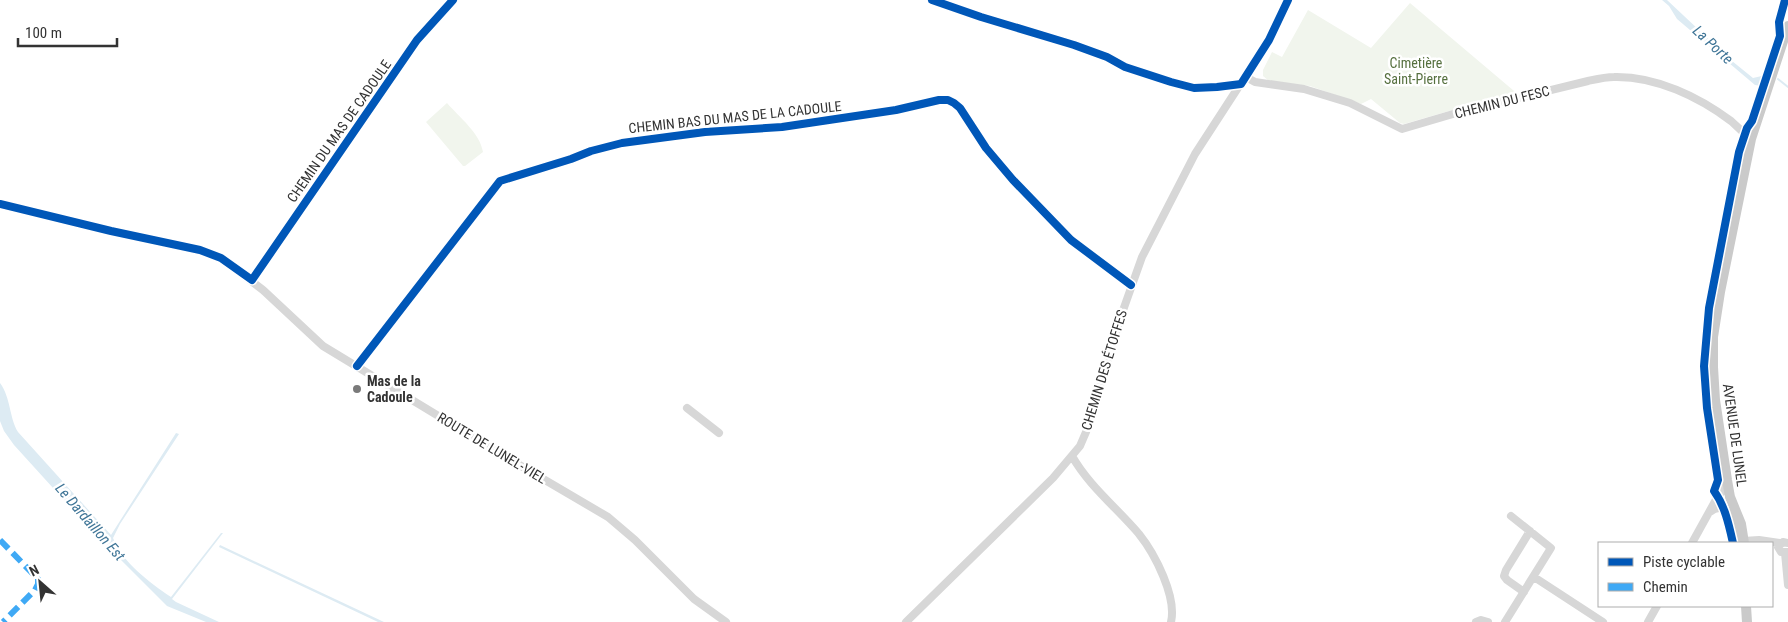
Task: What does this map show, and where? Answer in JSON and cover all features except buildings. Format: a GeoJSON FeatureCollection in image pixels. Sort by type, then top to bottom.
{"type":"FeatureCollection","features":[{"type":"Feature","properties":{"kind":"main road","name":"AVENUE DE LUNEL"},"geometry":{"type":"LineString","coordinates":[[1741,542],[1733,520],[1715,400],[1713,337],[1720,292],[1751,139],[1788,26]]}},
{"type":"Feature","properties":{"kind":"main road","name":"AVENUE DE LUNEL"},"geometry":{"type":"LineString","coordinates":[[1730,497],[1741,524],[1741,542]]}},
{"type":"Feature","properties":{"kind":"main road"},"geometry":{"type":"LineString","coordinates":[[1746,607],[1747,622]]}},
{"type":"Feature","properties":{"kind":"street","name":"CHEMIN DU MAS DE CADOULE"},"geometry":{"type":"LineString","coordinates":[[252,280],[417,40],[453,0]]}},
{"type":"Feature","properties":{"kind":"street","name":"CHEMIN DES ÉTOFFES"},"geometry":{"type":"LineString","coordinates":[[906,622],[1054,478],[1072,456],[1086,432],[1131,284],[1142,257],[1195,154],[1269,40],[1288,0]]}},
{"type":"Feature","properties":{"kind":"street","name":"CHEMIN DU FESC"},"geometry":{"type":"LineString","coordinates":[[1246,77],[1255,82],[1304,89],[1350,103],[1402,129],[1453,114],[1588,81],[1607,77],[1627,77],[1667,86],[1697,99],[1733,123],[1751,139]]}},
{"type":"Feature","properties":{"kind":"street","name":"CHEMIN BAS DU MAS DE LA CADOULE"},"geometry":{"type":"LineString","coordinates":[[357,366],[500,181],[591,151],[622,143],[705,132],[782,127],[896,110],[939,100],[948,100],[960,108],[979,138],[1013,180],[1071,240],[1131,284]]}},
{"type":"Feature","properties":{"kind":"street","name":"ROUTE DE LUNEL-VIEL"},"geometry":{"type":"LineString","coordinates":[[0,204],[200,250],[221,258],[252,280],[323,346],[608,517],[635,540],[694,599],[726,622]]}},
{"type":"Feature","properties":{"kind":"street"},"geometry":{"type":"LineString","coordinates":[[687,408],[719,433]]}},
{"type":"Feature","properties":{"kind":"street"},"geometry":{"type":"LineString","coordinates":[[1072,456],[1088,478],[1142,538],[1166,584],[1172,611],[1170,622]]}},
{"type":"Feature","properties":{"kind":"street"},"geometry":{"type":"LineString","coordinates":[[1693,542],[1727,480]]}},
{"type":"Feature","properties":{"kind":"street"},"geometry":{"type":"LineString","coordinates":[[1709,513],[1714,509],[1722,508],[1729,513],[1733,520]]}},
{"type":"Feature","properties":{"kind":"street"},"geometry":{"type":"LineString","coordinates":[[1505,622],[1551,548],[1511,516]]}},
{"type":"Feature","properties":{"kind":"street"},"geometry":{"type":"LineString","coordinates":[[1524,592],[1504,576],[1530,531]]}},
{"type":"Feature","properties":{"kind":"street"},"geometry":{"type":"LineString","coordinates":[[1747,542],[1759,540],[1765,542]]}},
{"type":"Feature","properties":{"kind":"street"},"geometry":{"type":"LineString","coordinates":[[1782,548],[1788,585]]}},
{"type":"Feature","properties":{"kind":"street"},"geometry":{"type":"LineString","coordinates":[[1534,577],[1603,622]]}},
{"type":"Feature","properties":{"kind":"street"},"geometry":{"type":"LineString","coordinates":[[1648,622],[1656,607]]}},
{"type":"Feature","properties":{"kind":"street"},"geometry":{"type":"LineString","coordinates":[[1476,622],[1481,620],[1488,622]]}},
{"type":"Feature","properties":{"kind":"green space","name":"Cimetière Saint-Pierre"},"geometry":{"type":"Polygon","coordinates":[[[1410,3],[1520,96],[1449,111],[1404,124],[1400,123],[1371,99],[1361,104],[1310,86],[1269,81],[1263,76],[1263,70],[1272,52],[1282,57],[1308,10],[1371,48],[1410,3]]]}},
{"type":"Feature","properties":{"kind":"green space"},"geometry":{"type":"Polygon","coordinates":[[[447,103],[478,138],[483,152],[465,166],[426,122],[447,103]]]}},
{"type":"Feature","properties":{"kind":"water","name":"La Porte"},"geometry":{"type":"Polygon","coordinates":[[[1662,0],[1667,0],[1732,61],[1753,78],[1766,75],[1762,86],[1755,85],[1677,19],[1669,6],[1662,0]]]}},
{"type":"Feature","properties":{"kind":"water","name":"Le Dardaillon Est"},"geometry":{"type":"Polygon","coordinates":[[[0,383],[4,389],[18,432],[111,535],[176,433],[179,434],[120,524],[113,538],[117,547],[130,564],[171,597],[221,533],[223,533],[172,599],[219,622],[206,622],[167,606],[93,532],[14,445],[4,431],[0,421],[0,383]]]}},
{"type":"Feature","properties":{"kind":"water"},"geometry":{"type":"Polygon","coordinates":[[[220,545],[384,622],[378,622],[219,547],[220,545]]]}},
{"type":"Feature","properties":{"kind":"waterway","name":"La Porte"},"geometry":{"type":"LineString","coordinates":[[1778,79],[1788,87]]}},
{"type":"Feature","properties":{"kind":"marked path"},"geometry":{"type":"LineString","coordinates":[[0,540],[38,579],[35,590],[3,622]]}},
{"type":"Feature","properties":{"kind":"cycle path"},"geometry":{"type":"LineString","coordinates":[[0,204],[200,250],[221,258],[252,280],[417,40],[453,0]]}},
{"type":"Feature","properties":{"kind":"cycle path"},"geometry":{"type":"LineString","coordinates":[[932,0],[1074,45],[1107,57],[1125,67],[1194,88],[1241,84],[1269,40],[1288,0]]}},
{"type":"Feature","properties":{"kind":"cycle path"},"geometry":{"type":"LineString","coordinates":[[1733,542],[1724,509],[1714,491],[1718,480],[1707,408],[1704,366],[1709,308],[1739,152],[1747,128],[1752,121],[1780,36],[1779,22],[1785,0]]}},
{"type":"Feature","properties":{"kind":"cycle path"},"geometry":{"type":"LineString","coordinates":[[357,366],[500,181],[591,151],[622,143],[705,132],[782,127],[896,110],[939,100],[948,100],[960,108],[986,148],[1013,180],[1071,240],[1131,285]]}},
{"type":"Feature","properties":{"kind":"place","name":"Mas de la Cadoule"},"geometry":{"type":"Point","coordinates":[357,389]}}]}
